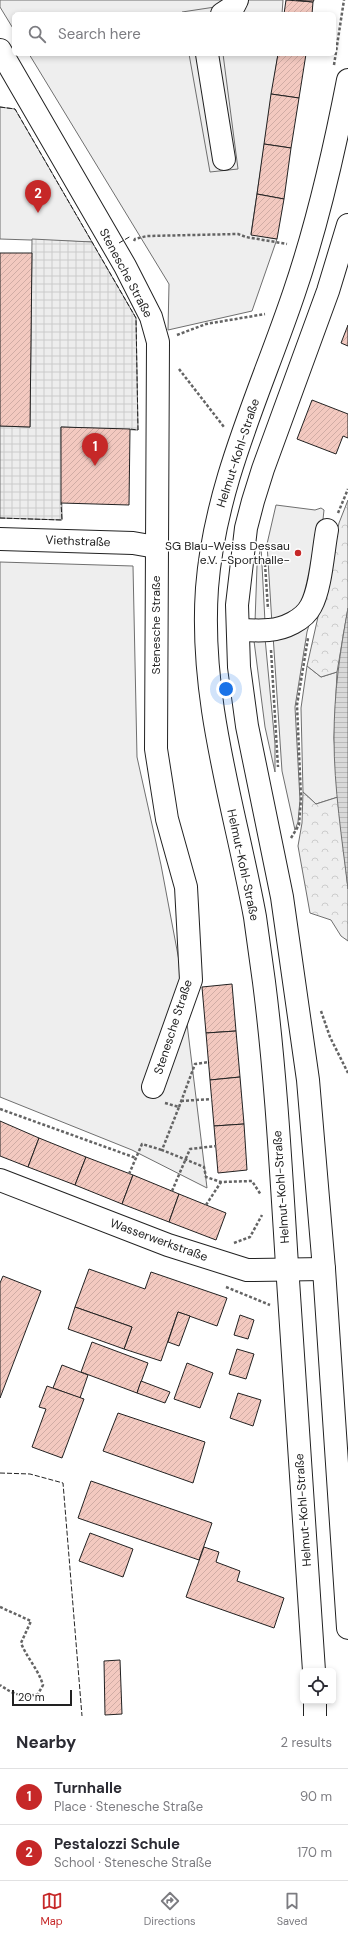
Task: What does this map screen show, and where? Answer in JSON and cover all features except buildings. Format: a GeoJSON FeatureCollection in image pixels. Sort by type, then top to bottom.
{"type":"FeatureCollection","features":[{"type":"Feature","properties":{"kind":"main road"},"geometry":{"type":"LineString","coordinates":[[225,12],[234,6],[237,0]]}},
{"type":"Feature","properties":{"kind":"main road","name":"Stenesche Straße"},"geometry":{"type":"LineString","coordinates":[[0,50],[113,248],[125,266],[151,317],[158,342],[156,749],[167,819],[186,887],[191,980],[153,1087]]}},
{"type":"Feature","properties":{"kind":"main road"},"geometry":{"type":"LineString","coordinates":[[207,56],[224,159]]}},
{"type":"Feature","properties":{"kind":"main road","name":"Helmut-Kohl-Straße"},"geometry":{"type":"LineString","coordinates":[[314,1668],[273,1071],[255,918],[218,744],[210,692],[206,633],[207,589],[213,534],[223,492],[294,292],[315,227],[336,145],[348,80]]}},
{"type":"Feature","properties":{"kind":"main road"},"geometry":{"type":"LineString","coordinates":[[348,225],[328,291],[263,469],[253,501],[246,528],[240,568],[237,605],[239,667],[247,726],[282,898],[306,1065],[324,1269],[348,1628]]}},
{"type":"Feature","properties":{"kind":"main road"},"geometry":{"type":"LineString","coordinates":[[238,630],[270,630],[284,627],[301,618],[310,607],[315,596],[327,530]]}},
{"type":"Feature","properties":{"kind":"main road","name":"Viethstraße"},"geometry":{"type":"LineString","coordinates":[[0,539],[133,543],[156,547]]}},
{"type":"Feature","properties":{"kind":"main road","name":"Wasserwerkstraße"},"geometry":{"type":"LineString","coordinates":[[0,1180],[168,1245],[247,1270],[324,1269]]}},
{"type":"Feature","properties":{"kind":"main road"},"geometry":{"type":"LineString","coordinates":[[315,1704],[315,1716]]}},
{"type":"Feature","properties":{"kind":"path"},"geometry":{"type":"LineString","coordinates":[[125,266],[134,239],[147,236],[238,234],[246,237],[288,244]]}},
{"type":"Feature","properties":{"kind":"path"},"geometry":{"type":"LineString","coordinates":[[228,432],[158,342],[206,324],[270,314]]}},
{"type":"Feature","properties":{"kind":"path"},"geometry":{"type":"LineString","coordinates":[[327,530],[334,521],[348,489]]}},
{"type":"Feature","properties":{"kind":"path"},"geometry":{"type":"LineString","coordinates":[[264,558],[278,759],[277,773]]}},
{"type":"Feature","properties":{"kind":"path"},"geometry":{"type":"LineString","coordinates":[[288,844],[299,825],[301,798],[296,705],[310,631]]}},
{"type":"Feature","properties":{"kind":"path"},"geometry":{"type":"LineString","coordinates":[[319,1007],[330,1037],[348,1073]]}},
{"type":"Feature","properties":{"kind":"path"},"geometry":{"type":"LineString","coordinates":[[162,1150],[196,1064],[209,1062]]}},
{"type":"Feature","properties":{"kind":"path"},"geometry":{"type":"LineString","coordinates":[[153,1087],[149,1098],[179,1107]]}},
{"type":"Feature","properties":{"kind":"path"},"geometry":{"type":"LineString","coordinates":[[181,1101],[212,1099]]}},
{"type":"Feature","properties":{"kind":"path"},"geometry":{"type":"LineString","coordinates":[[0,1109],[136,1158]]}},
{"type":"Feature","properties":{"kind":"path"},"geometry":{"type":"LineString","coordinates":[[129,1174],[142,1144],[162,1150],[204,1167],[206,1177],[221,1182],[252,1181],[263,1199]]}},
{"type":"Feature","properties":{"kind":"path"},"geometry":{"type":"LineString","coordinates":[[172,1191],[190,1149],[216,1146]]}},
{"type":"Feature","properties":{"kind":"path"},"geometry":{"type":"LineString","coordinates":[[206,1205],[221,1182]]}},
{"type":"Feature","properties":{"kind":"path"},"geometry":{"type":"LineString","coordinates":[[232,1244],[250,1237],[264,1212]]}},
{"type":"Feature","properties":{"kind":"path"},"geometry":{"type":"LineString","coordinates":[[0,1607],[31,1621],[21,1643],[25,1653],[34,1663],[43,1685],[38,1694],[29,1697],[14,1695],[0,1685]]}},
{"type":"Feature","properties":{"kind":"green space"},"geometry":{"type":"Polygon","coordinates":[[[0,0],[283,0],[282,12],[12,12],[12,27],[0,7],[0,0]]]}},
{"type":"Feature","properties":{"kind":"green space"},"geometry":{"type":"Polygon","coordinates":[[[30,56],[278,56],[251,234],[277,239],[252,311],[168,330],[169,284],[30,56]]]}},
{"type":"Feature","properties":{"kind":"green space"},"geometry":{"type":"Polygon","coordinates":[[[0,107],[15,109],[92,242],[0,239],[0,107]]]}},
{"type":"Feature","properties":{"kind":"green space"},"geometry":{"type":"Polygon","coordinates":[[[348,500],[348,608],[337,672],[321,677],[307,666],[339,523],[348,500]]]}},
{"type":"Feature","properties":{"kind":"green space"},"geometry":{"type":"Polygon","coordinates":[[[276,505],[315,510],[321,508],[324,510],[321,538],[307,604],[272,624],[267,544],[276,505]]]}},
{"type":"Feature","properties":{"kind":"green space"},"geometry":{"type":"Polygon","coordinates":[[[261,546],[265,622],[255,622],[257,566],[261,546]]]}},
{"type":"Feature","properties":{"kind":"green space"},"geometry":{"type":"Polygon","coordinates":[[[0,562],[133,566],[137,757],[161,865],[180,966],[207,1188],[132,1150],[0,1097],[0,562]]]}},
{"type":"Feature","properties":{"kind":"green space"},"geometry":{"type":"Polygon","coordinates":[[[313,611],[307,632],[295,707],[300,800],[298,822],[295,830],[282,771],[273,635],[313,611]]]}},
{"type":"Feature","properties":{"kind":"green space"},"geometry":{"type":"Polygon","coordinates":[[[265,638],[275,744],[275,772],[265,727],[254,641],[265,638]]]}},
{"type":"Feature","properties":{"kind":"green space"},"geometry":{"type":"Polygon","coordinates":[[[307,666],[321,677],[337,672],[334,738],[338,797],[316,804],[303,792],[301,708],[307,666]]]}},
{"type":"Feature","properties":{"kind":"green space"},"geometry":{"type":"Polygon","coordinates":[[[303,792],[316,804],[338,797],[348,889],[348,941],[341,936],[331,920],[310,913],[298,846],[302,823],[303,792]]]}},
{"type":"Feature","properties":{"kind":"shaded area"},"geometry":{"type":"Polygon","coordinates":[[[215,7],[229,12],[182,12],[215,7]]]}},
{"type":"Feature","properties":{"kind":"shaded area"},"geometry":{"type":"Polygon","coordinates":[[[189,56],[223,56],[238,169],[210,172],[189,56]]]}},
{"type":"Feature","properties":{"kind":"shaded area"},"geometry":{"type":"Polygon","coordinates":[[[32,239],[92,242],[136,318],[138,430],[61,427],[62,520],[0,518],[0,426],[30,427],[32,239]]]}},
{"type":"Feature","properties":{"kind":"shaded area"},"geometry":{"type":"Polygon","coordinates":[[[348,608],[348,889],[337,795],[334,738],[338,672],[348,608]]]}},
{"type":"Feature","properties":{"kind":"fence"},"geometry":{"type":"LineString","coordinates":[[0,107],[15,109],[136,318],[138,430],[130,429]]}},
{"type":"Feature","properties":{"kind":"fence"},"geometry":{"type":"LineString","coordinates":[[119,243],[131,236]]}},
{"type":"Feature","properties":{"kind":"fence"},"geometry":{"type":"LineString","coordinates":[[0,518],[62,520],[61,503]]}},
{"type":"Feature","properties":{"kind":"fence"},"geometry":{"type":"LineString","coordinates":[[0,1473],[30,1474],[63,1483],[82,1716]]}},
{"type":"Feature","properties":{"kind":"place","name":"Pestalozzi Schule"},"geometry":{"type":"Point","coordinates":[38,213]}},
{"type":"Feature","properties":{"kind":"place","name":"Turnhalle"},"geometry":{"type":"Point","coordinates":[95,466]}},
{"type":"Feature","properties":{"kind":"place","name":"SG Blau-Weiss Dessau e.V. -Sporthalle-"},"geometry":{"type":"Point","coordinates":[298,553]}}]}
